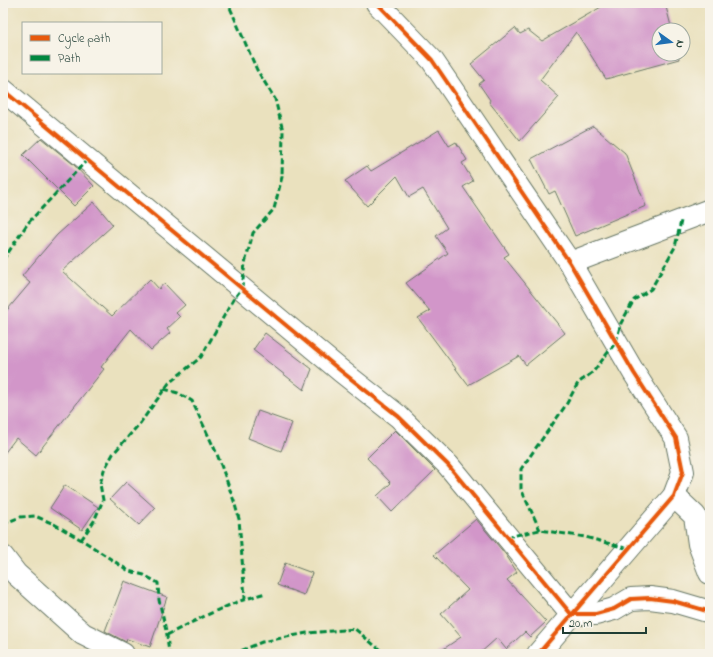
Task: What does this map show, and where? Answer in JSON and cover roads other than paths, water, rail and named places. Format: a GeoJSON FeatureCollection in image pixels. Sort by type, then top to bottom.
{"type":"FeatureCollection","features":[{"type":"Feature","properties":{"kind":"street"},"geometry":{"type":"LineString","coordinates":[[378,3],[432,60],[570,263],[634,374],[676,438],[683,472],[674,496],[538,654]]}},
{"type":"Feature","properties":{"kind":"street"},"geometry":{"type":"LineString","coordinates":[[3,90],[335,366],[398,416],[448,465],[571,614]]}},
{"type":"Feature","properties":{"kind":"street"},"geometry":{"type":"LineString","coordinates":[[570,263],[710,210]]}},
{"type":"Feature","properties":{"kind":"street"},"geometry":{"type":"LineString","coordinates":[[674,496],[695,516],[699,544],[710,573]]}},
{"type":"Feature","properties":{"kind":"street"},"geometry":{"type":"LineString","coordinates":[[3,557],[16,574],[83,634],[123,654]]}},
{"type":"Feature","properties":{"kind":"street"},"geometry":{"type":"LineString","coordinates":[[571,614],[596,614],[614,609],[631,599],[650,598],[673,601],[710,611]]}}]}
